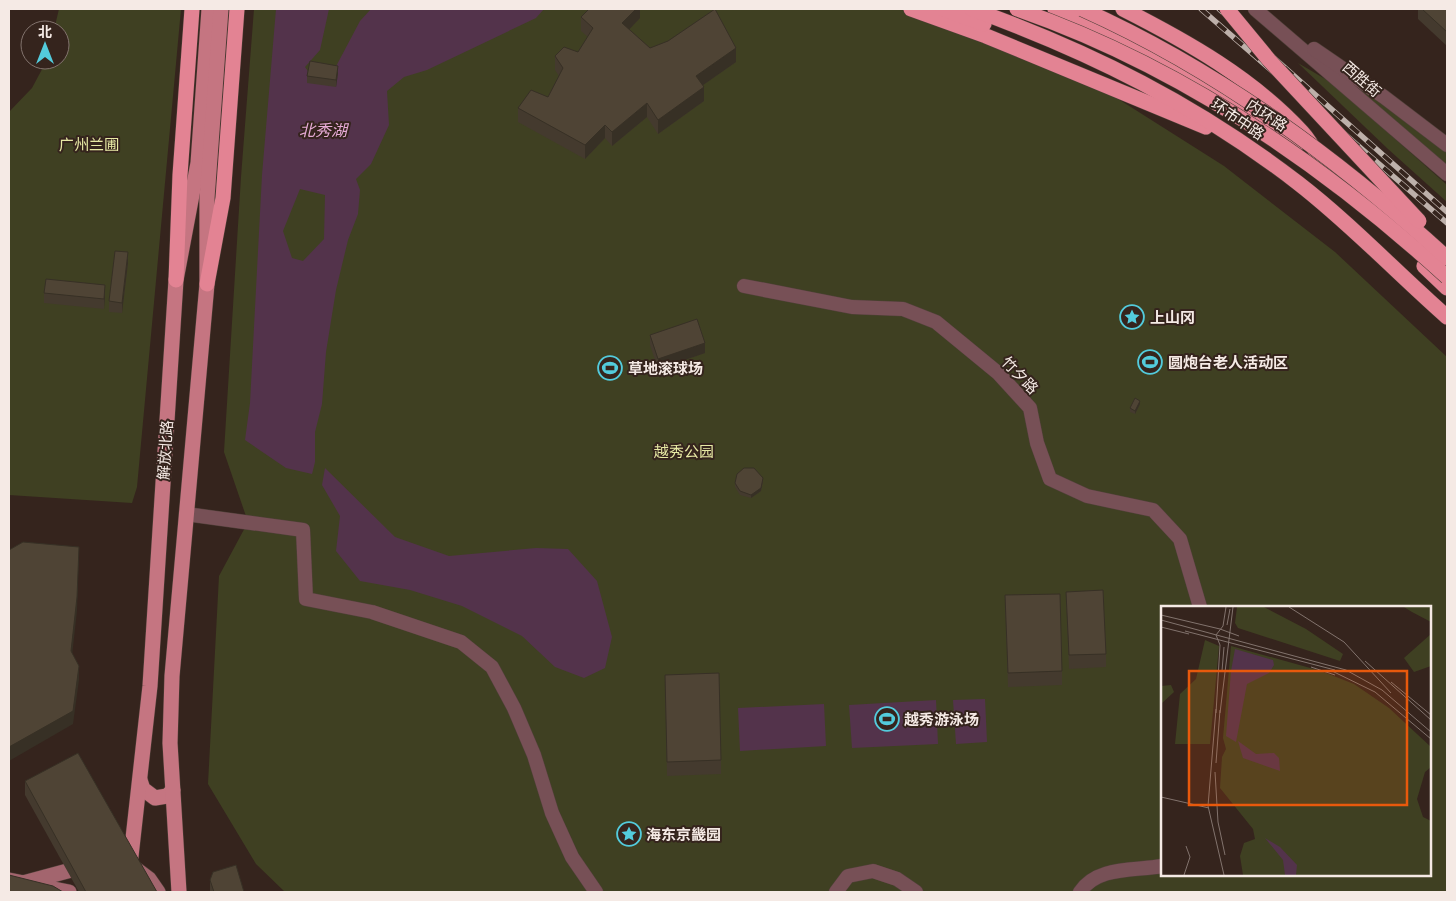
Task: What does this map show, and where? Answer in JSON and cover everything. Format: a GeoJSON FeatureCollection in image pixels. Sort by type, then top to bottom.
{"type":"FeatureCollection","features":[{"type":"Feature","properties":{"kind":"highway"},"geometry":{"type":"LineString","coordinates":[[176,280],[180,175],[192,9]]}},
{"type":"Feature","properties":{"kind":"highway"},"geometry":{"type":"LineString","coordinates":[[207,284],[223,198],[237,9]]}},
{"type":"Feature","properties":{"kind":"highway"},"geometry":{"type":"LineString","coordinates":[[911,9],[986,36],[1244,144]]}},
{"type":"Feature","properties":{"kind":"highway"},"geometry":{"type":"LineString","coordinates":[[943,9],[1200,119],[1244,144]]}},
{"type":"Feature","properties":{"kind":"highway","name":"环市中路"},"geometry":{"type":"LineString","coordinates":[[972,9],[1057,41],[1117,68],[1176,100],[1244,144],[1299,184],[1336,215],[1447,317]]}},
{"type":"Feature","properties":{"kind":"highway","name":"内环路"},"geometry":{"type":"LineString","coordinates":[[1017,9],[1093,40],[1175,80],[1246,122],[1346,192],[1447,277]]}},
{"type":"Feature","properties":{"kind":"highway"},"geometry":{"type":"LineString","coordinates":[[1055,9],[1132,43],[1204,82],[1269,126],[1336,184]]}},
{"type":"Feature","properties":{"kind":"highway","name":"内环路"},"geometry":{"type":"LineString","coordinates":[[1082,9],[1178,57],[1265,111],[1352,176],[1447,258]]}},
{"type":"Feature","properties":{"kind":"highway","name":"环市中路"},"geometry":{"type":"LineString","coordinates":[[1123,9],[1196,48],[1266,96],[1308,139],[1336,184],[1447,288]]}},
{"type":"Feature","properties":{"kind":"highway"},"geometry":{"type":"LineString","coordinates":[[1227,9],[1269,60],[1447,252]]}},
{"type":"Feature","properties":{"kind":"highway"},"geometry":{"type":"LineString","coordinates":[[1266,96],[1352,170],[1447,266]]}},
{"type":"Feature","properties":{"kind":"highway"},"geometry":{"type":"LineString","coordinates":[[1397,241],[1410,229]]}},
{"type":"Feature","properties":{"kind":"main road","name":"解放北路"},"geometry":{"type":"LineString","coordinates":[[127,892],[117,859],[132,835],[140,780],[151,676],[176,280],[198,163],[209,9]]}},
{"type":"Feature","properties":{"kind":"main road","name":"解放北路"},"geometry":{"type":"LineString","coordinates":[[179,892],[177,823],[170,743],[172,676],[207,284],[207,198],[221,9]]}},
{"type":"Feature","properties":{"kind":"main road"},"geometry":{"type":"LineString","coordinates":[[140,780],[143,789],[155,798],[168,796],[173,790]]}},
{"type":"Feature","properties":{"kind":"main road"},"geometry":{"type":"LineString","coordinates":[[16,881],[117,859],[143,872],[158,892]]}},
{"type":"Feature","properties":{"kind":"main road"},"geometry":{"type":"LineString","coordinates":[[16,881],[69,892]]}},
{"type":"Feature","properties":{"kind":"street","name":"西胜街"},"geometry":{"type":"LineString","coordinates":[[1256,9],[1384,97],[1447,145]]}},
{"type":"Feature","properties":{"kind":"street","name":"西胜街"},"geometry":{"type":"LineString","coordinates":[[1256,9],[1447,174]]}},
{"type":"Feature","properties":{"kind":"street","name":"竹夕路"},"geometry":{"type":"LineString","coordinates":[[744,286],[852,308],[903,309],[936,322],[998,373],[1030,408],[1037,443],[1050,479],[1087,496],[1153,510],[1180,539],[1200,606]]}},
{"type":"Feature","properties":{"kind":"street"},"geometry":{"type":"LineString","coordinates":[[186,514],[303,530],[306,599],[372,612],[461,642],[492,667],[514,708],[534,756],[552,813],[572,857],[596,892]]}},
{"type":"Feature","properties":{"kind":"street"},"geometry":{"type":"LineString","coordinates":[[1080,892],[1085,884],[1103,873],[1161,866]]}},
{"type":"Feature","properties":{"kind":"street"},"geometry":{"type":"LineString","coordinates":[[836,892],[848,876],[872,871],[897,879],[916,892]]}},
{"type":"Feature","properties":{"kind":"green space","name":"广州兰圃"},"geometry":{"type":"Polygon","coordinates":[[[59,9],[181,9],[137,487],[132,503],[9,495],[9,112],[32,88],[42,70],[70,70],[70,20],[56,20],[59,9]]]}},
{"type":"Feature","properties":{"kind":"green space","name":"越秀公园"},"geometry":{"type":"Polygon","coordinates":[[[254,9],[904,9],[1104,90],[1224,166],[1335,252],[1447,357],[1447,892],[285,892],[256,864],[208,784],[219,576],[248,522],[224,452],[241,177],[254,9]]]}},
{"type":"Feature","properties":{"kind":"green space"},"geometry":{"type":"Polygon","coordinates":[[[1298,63],[1332,83],[1447,185],[1447,202],[1388,149],[1298,63]]]}},
{"type":"Feature","properties":{"kind":"green space"},"geometry":{"type":"Polygon","coordinates":[[[1339,74],[1447,150],[1447,170],[1339,74]]]}},
{"type":"Feature","properties":{"kind":"water","name":"北秀湖"},"geometry":{"type":"Polygon","coordinates":[[[276,9],[329,9],[320,50],[305,67],[310,74],[332,74],[360,21],[371,9],[544,9],[536,18],[427,70],[404,77],[387,91],[389,125],[371,164],[356,179],[360,190],[358,214],[348,240],[336,290],[326,352],[322,404],[315,432],[315,462],[312,474],[286,468],[245,440],[250,403],[262,175],[276,9]],[[300,189],[283,231],[292,258],[303,261],[324,239],[325,195],[300,189]]]}},
{"type":"Feature","properties":{"kind":"water"},"geometry":{"type":"Polygon","coordinates":[[[325,468],[395,537],[449,556],[536,548],[568,549],[597,581],[612,637],[605,668],[584,678],[555,667],[522,636],[462,606],[410,590],[360,581],[336,551],[340,516],[322,485],[325,468]]]}},
{"type":"Feature","properties":{"kind":"water"},"geometry":{"type":"Polygon","coordinates":[[[985,699],[987,742],[956,744],[953,700],[985,699]]]}},
{"type":"Feature","properties":{"kind":"water"},"geometry":{"type":"Polygon","coordinates":[[[936,700],[938,744],[852,748],[849,705],[936,700]]]}},
{"type":"Feature","properties":{"kind":"water"},"geometry":{"type":"Polygon","coordinates":[[[824,704],[826,746],[740,751],[738,708],[824,704]]]}},
{"type":"Feature","properties":{"kind":"building"},"geometry":{"type":"Polygon","coordinates":[[[589,9],[636,9],[622,23],[650,48],[668,41],[715,9],[736,48],[696,76],[704,87],[658,120],[647,103],[612,132],[605,125],[585,145],[518,108],[531,90],[548,97],[563,68],[555,56],[564,47],[578,52],[593,28],[581,17],[589,9]]]}},
{"type":"Feature","properties":{"kind":"building"},"geometry":{"type":"Polygon","coordinates":[[[1422,9],[1447,9],[1447,32],[1422,9]]]}},
{"type":"Feature","properties":{"kind":"building"},"geometry":{"type":"Polygon","coordinates":[[[310,61],[338,66],[336,80],[307,76],[310,61]]]}},
{"type":"Feature","properties":{"kind":"building"},"geometry":{"type":"Polygon","coordinates":[[[115,251],[128,252],[122,303],[109,301],[115,251]]]}},
{"type":"Feature","properties":{"kind":"building"},"geometry":{"type":"Polygon","coordinates":[[[46,279],[105,285],[104,299],[44,293],[46,279]]]}},
{"type":"Feature","properties":{"kind":"building"},"geometry":{"type":"Polygon","coordinates":[[[697,319],[705,343],[658,359],[650,335],[697,319]]]}},
{"type":"Feature","properties":{"kind":"building"},"geometry":{"type":"Polygon","coordinates":[[[1135,398],[1140,401],[1135,411],[1130,408],[1135,398]]]}},
{"type":"Feature","properties":{"kind":"building"},"geometry":{"type":"Polygon","coordinates":[[[744,468],[754,468],[763,478],[761,488],[751,495],[740,491],[735,483],[737,474],[744,468]]]}},
{"type":"Feature","properties":{"kind":"building"},"geometry":{"type":"Polygon","coordinates":[[[23,542],[79,547],[77,597],[71,651],[79,666],[73,711],[9,747],[9,550],[23,542]]]}},
{"type":"Feature","properties":{"kind":"building"},"geometry":{"type":"Polygon","coordinates":[[[1103,590],[1106,654],[1069,655],[1066,592],[1103,590]]]}},
{"type":"Feature","properties":{"kind":"building"},"geometry":{"type":"Polygon","coordinates":[[[1060,594],[1062,671],[1008,673],[1005,595],[1060,594]]]}},
{"type":"Feature","properties":{"kind":"building"},"geometry":{"type":"Polygon","coordinates":[[[719,673],[721,760],[667,762],[665,675],[719,673]]]}},
{"type":"Feature","properties":{"kind":"building"},"geometry":{"type":"Polygon","coordinates":[[[78,753],[157,892],[86,892],[25,781],[78,753]]]}},
{"type":"Feature","properties":{"kind":"building"},"geometry":{"type":"Polygon","coordinates":[[[236,865],[244,892],[214,892],[210,880],[213,872],[236,865]]]}},
{"type":"Feature","properties":{"kind":"building"},"geometry":{"type":"Polygon","coordinates":[[[9,875],[53,886],[63,892],[9,892],[9,875]]]}},
{"type":"Feature","properties":{"kind":"railway"},"geometry":{"type":"LineString","coordinates":[[1201,9],[1447,223]]}},
{"type":"Feature","properties":{"kind":"railway"},"geometry":{"type":"LineString","coordinates":[[1219,9],[1447,212]]}},
{"type":"Feature","properties":{"kind":"place","name":"上山冈"},"geometry":{"type":"Point","coordinates":[1132,317]}},
{"type":"Feature","properties":{"kind":"place","name":"圆炮台老人活动区"},"geometry":{"type":"Point","coordinates":[1150,362]}},
{"type":"Feature","properties":{"kind":"place","name":"草地滚球场"},"geometry":{"type":"Point","coordinates":[610,368]}},
{"type":"Feature","properties":{"kind":"place","name":"越秀游泳场"},"geometry":{"type":"Point","coordinates":[887,719]}},
{"type":"Feature","properties":{"kind":"place","name":"海东京畿园"},"geometry":{"type":"Point","coordinates":[629,834]}}]}
